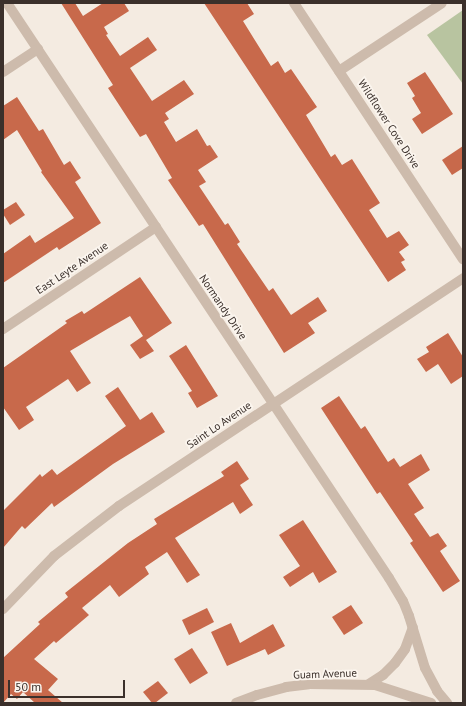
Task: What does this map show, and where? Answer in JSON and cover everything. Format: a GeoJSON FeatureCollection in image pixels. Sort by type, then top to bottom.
{"type":"FeatureCollection","features":[{"type":"Feature","properties":{"kind":"street","name":"Normandy Drive"},"geometry":{"type":"LineString","coordinates":[[6,3],[389,578],[403,601],[413,627],[425,668],[437,691],[447,703]]}},
{"type":"Feature","properties":{"kind":"street","name":"Wildflower Cove Drive"},"geometry":{"type":"LineString","coordinates":[[294,3],[463,258]]}},
{"type":"Feature","properties":{"kind":"street"},"geometry":{"type":"LineString","coordinates":[[340,71],[442,3]]}},
{"type":"Feature","properties":{"kind":"street"},"geometry":{"type":"LineString","coordinates":[[3,72],[38,49]]}},
{"type":"Feature","properties":{"kind":"street","name":"East Leyte Avenue"},"geometry":{"type":"LineString","coordinates":[[3,329],[156,227]]}},
{"type":"Feature","properties":{"kind":"street","name":"Saint Lo Avenue"},"geometry":{"type":"LineString","coordinates":[[3,609],[54,556],[119,506],[463,278]]}},
{"type":"Feature","properties":{"kind":"street"},"geometry":{"type":"LineString","coordinates":[[369,684],[383,675],[398,660],[408,641],[413,627]]}},
{"type":"Feature","properties":{"kind":"street","name":"Guam Avenue"},"geometry":{"type":"LineString","coordinates":[[236,703],[257,695],[286,687],[309,684],[369,684]]}},
{"type":"Feature","properties":{"kind":"street"},"geometry":{"type":"LineString","coordinates":[[369,684],[431,703]]}},
{"type":"Feature","properties":{"kind":"green space"},"geometry":{"type":"Polygon","coordinates":[[[463,10],[463,84],[427,35],[463,10]]]}},
{"type":"Feature","properties":{"kind":"building"},"geometry":{"type":"Polygon","coordinates":[[[61,3],[75,3],[83,16],[103,3],[124,3],[129,11],[104,27],[108,34],[106,35],[120,56],[148,37],[157,50],[130,68],[152,101],[184,80],[194,94],[165,113],[169,119],[164,122],[176,142],[197,129],[207,146],[210,145],[218,157],[198,170],[206,182],[199,186],[225,225],[228,223],[240,242],[237,244],[269,291],[273,288],[291,315],[318,297],[327,311],[308,323],[315,333],[284,353],[203,224],[199,226],[168,180],[172,178],[146,134],[140,137],[108,88],[113,85],[61,3]]]}},
{"type":"Feature","properties":{"kind":"building"},"geometry":{"type":"Polygon","coordinates":[[[204,3],[247,3],[254,14],[243,21],[271,66],[278,61],[285,73],[291,69],[317,107],[306,115],[331,157],[335,154],[342,165],[352,159],[380,203],[369,210],[387,238],[399,231],[409,245],[399,252],[405,260],[401,262],[406,270],[388,282],[204,3]]]}},
{"type":"Feature","properties":{"kind":"building"},"geometry":{"type":"Polygon","coordinates":[[[425,72],[453,114],[422,134],[412,119],[421,113],[412,98],[415,96],[407,83],[425,72]]]}},
{"type":"Feature","properties":{"kind":"building"},"geometry":{"type":"Polygon","coordinates":[[[17,97],[39,131],[43,129],[64,165],[70,161],[81,178],[75,182],[101,223],[59,250],[57,247],[3,283],[3,254],[30,235],[35,243],[74,218],[41,172],[42,171],[17,130],[3,140],[3,106],[17,97]]]}},
{"type":"Feature","properties":{"kind":"building"},"geometry":{"type":"Polygon","coordinates":[[[463,146],[463,168],[452,175],[442,160],[463,146]]]}},
{"type":"Feature","properties":{"kind":"building"},"geometry":{"type":"Polygon","coordinates":[[[16,202],[25,215],[10,225],[3,214],[3,210],[16,202]]]}},
{"type":"Feature","properties":{"kind":"building"},"geometry":{"type":"Polygon","coordinates":[[[140,277],[172,323],[146,340],[154,351],[140,359],[130,345],[143,336],[130,316],[109,328],[70,351],[91,383],[77,392],[68,379],[26,407],[34,420],[19,430],[3,407],[3,368],[67,323],[65,321],[82,311],[84,314],[140,277]]]}},
{"type":"Feature","properties":{"kind":"building"},"geometry":{"type":"Polygon","coordinates":[[[448,333],[463,357],[463,376],[451,384],[438,364],[426,372],[417,359],[429,352],[426,347],[448,333]]]}},
{"type":"Feature","properties":{"kind":"building"},"geometry":{"type":"Polygon","coordinates":[[[186,345],[218,396],[197,408],[188,393],[192,391],[169,356],[186,345]]]}},
{"type":"Feature","properties":{"kind":"building"},"geometry":{"type":"Polygon","coordinates":[[[118,387],[140,420],[152,412],[165,432],[113,464],[54,507],[52,503],[25,529],[22,526],[3,548],[3,511],[40,474],[42,477],[52,469],[57,475],[126,426],[105,396],[118,387]]]}},
{"type":"Feature","properties":{"kind":"building"},"geometry":{"type":"Polygon","coordinates":[[[339,396],[361,429],[365,426],[388,462],[394,458],[400,467],[421,454],[430,470],[408,484],[424,508],[414,514],[430,537],[438,533],[447,546],[440,551],[460,581],[443,592],[410,543],[413,541],[380,492],[377,494],[321,408],[339,396]]]}},
{"type":"Feature","properties":{"kind":"building"},"geometry":{"type":"Polygon","coordinates":[[[237,461],[249,479],[240,485],[253,505],[240,514],[233,502],[175,538],[200,575],[187,583],[167,552],[145,567],[149,574],[119,597],[110,585],[82,608],[89,615],[56,643],[54,641],[34,659],[58,679],[48,690],[63,703],[35,703],[23,692],[17,699],[11,694],[3,703],[3,658],[40,624],[38,622],[68,597],[65,593],[128,543],[157,524],[154,519],[224,476],[221,472],[237,461]]]}},
{"type":"Feature","properties":{"kind":"building"},"geometry":{"type":"Polygon","coordinates":[[[303,520],[337,572],[319,583],[313,572],[290,587],[283,577],[300,566],[279,535],[303,520]]]}},
{"type":"Feature","properties":{"kind":"building"},"geometry":{"type":"Polygon","coordinates":[[[351,605],[363,623],[344,635],[332,617],[351,605]]]}},
{"type":"Feature","properties":{"kind":"building"},"geometry":{"type":"Polygon","coordinates":[[[207,608],[214,622],[189,635],[182,620],[207,608]]]}},
{"type":"Feature","properties":{"kind":"building"},"geometry":{"type":"Polygon","coordinates":[[[231,623],[240,643],[273,624],[285,646],[268,655],[265,649],[227,666],[211,632],[231,623]]]}},
{"type":"Feature","properties":{"kind":"building"},"geometry":{"type":"Polygon","coordinates":[[[192,648],[208,673],[190,684],[174,659],[192,648]]]}},
{"type":"Feature","properties":{"kind":"building"},"geometry":{"type":"Polygon","coordinates":[[[158,681],[168,693],[155,703],[152,703],[143,692],[158,681]]]}}]}
